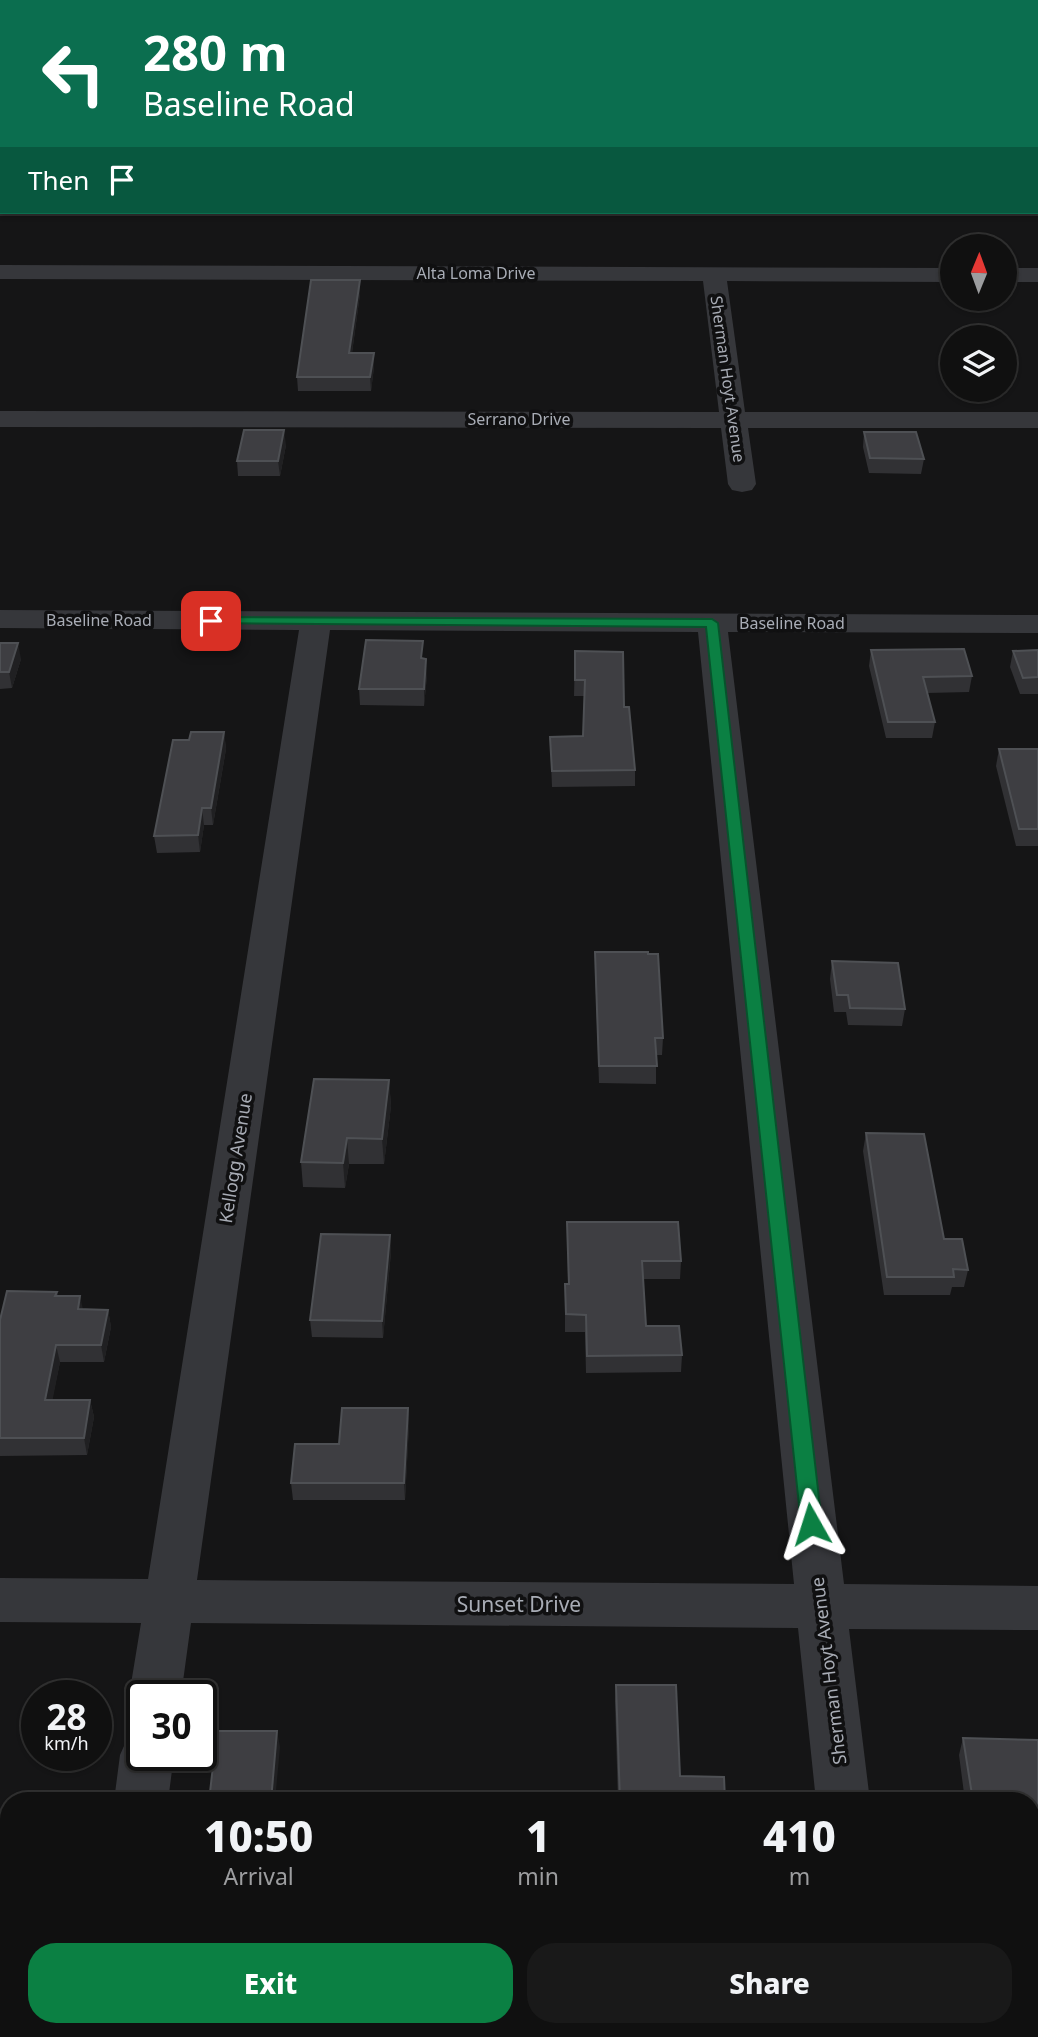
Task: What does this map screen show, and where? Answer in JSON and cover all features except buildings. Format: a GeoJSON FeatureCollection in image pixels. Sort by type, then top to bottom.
{"type":"FeatureCollection","features":[{"type":"Feature","properties":{"kind":"street","name":"Alta Loma Drive"},"geometry":{"type":"LineString","coordinates":[[0,272],[940,275]]}},
{"type":"Feature","properties":{"kind":"street","name":"Sherman Hoyt Avenue"},"geometry":{"type":"LineString","coordinates":[[714,274],[742,484]]}},
{"type":"Feature","properties":{"kind":"street"},"geometry":{"type":"LineString","coordinates":[[1017,275],[1038,275]]}},
{"type":"Feature","properties":{"kind":"street","name":"Serrano Drive"},"geometry":{"type":"LineString","coordinates":[[0,419],[1038,421]]}},
{"type":"Feature","properties":{"kind":"street","name":"Baseline Road"},"geometry":{"type":"LineString","coordinates":[[0,620],[1038,624]]}},
{"type":"Feature","properties":{"kind":"street","name":"Kellogg Avenue"},"geometry":{"type":"LineString","coordinates":[[157,1680],[316,621]]}},
{"type":"Feature","properties":{"kind":"street","name":"Sherman Hoyt Avenue"},"geometry":{"type":"LineString","coordinates":[[712,623],[842,1792]]}},
{"type":"Feature","properties":{"kind":"street","name":"Sunset Drive"},"geometry":{"type":"LineString","coordinates":[[0,1600],[1038,1608]]}},
{"type":"Feature","properties":{"kind":"street"},"geometry":{"type":"LineString","coordinates":[[142,1792],[146,1771]]}},
{"type":"Feature","properties":{"kind":"route"},"geometry":{"type":"LineString","coordinates":[[211,621],[712,623],[811,1524]]}}]}
